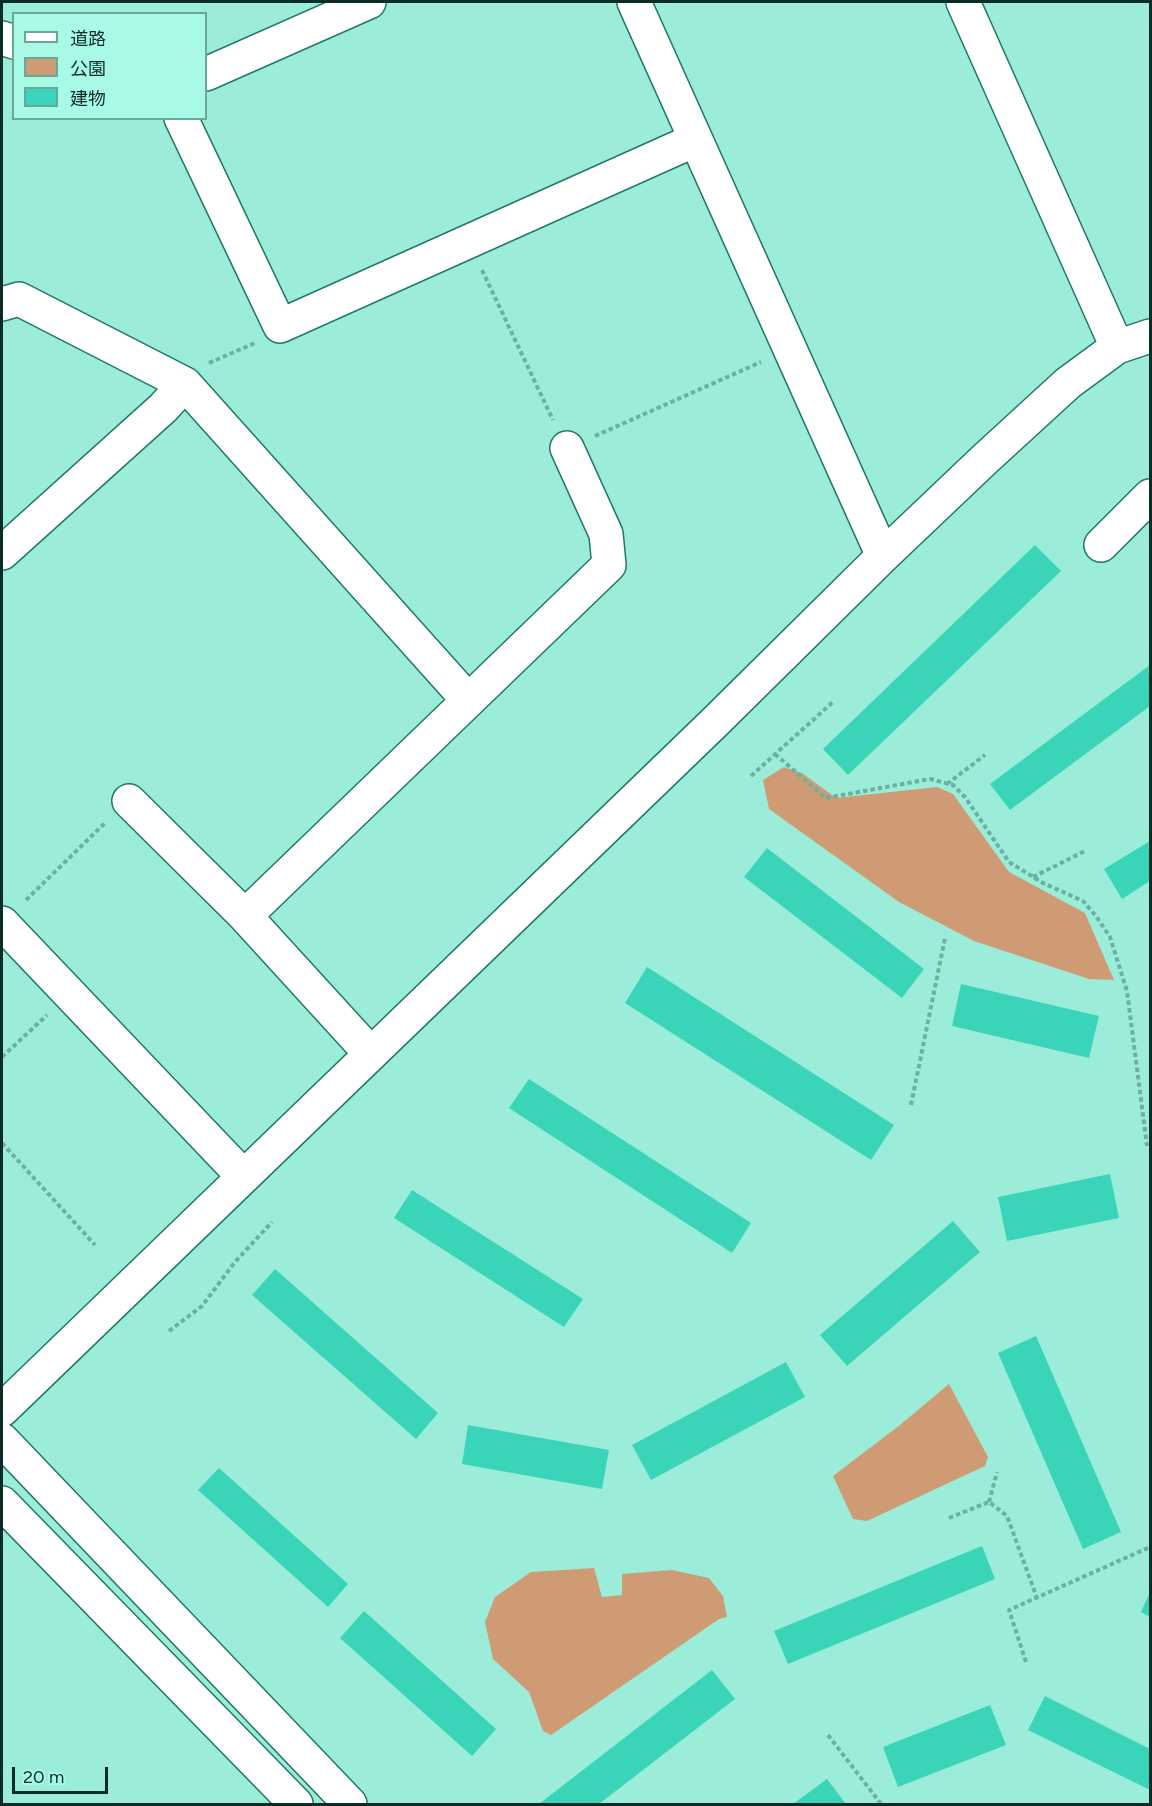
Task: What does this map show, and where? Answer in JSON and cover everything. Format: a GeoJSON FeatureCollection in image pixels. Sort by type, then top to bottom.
{"type":"FeatureCollection","features":[{"type":"Feature","properties":{"kind":"street"},"geometry":{"type":"LineString","coordinates":[[207,74],[369,2]]}},
{"type":"Feature","properties":{"kind":"street"},"geometry":{"type":"LineString","coordinates":[[633,2],[883,556]]}},
{"type":"Feature","properties":{"kind":"street"},"geometry":{"type":"LineString","coordinates":[[963,2],[1117,347]]}},
{"type":"Feature","properties":{"kind":"street"},"geometry":{"type":"LineString","coordinates":[[182,120],[280,326],[695,140]]}},
{"type":"Feature","properties":{"kind":"street"},"geometry":{"type":"LineString","coordinates":[[2,304],[19,299],[185,384],[468,700]]}},
{"type":"Feature","properties":{"kind":"street"},"geometry":{"type":"LineString","coordinates":[[2,1410],[715,722],[883,556],[1068,383],[1117,347],[1150,336]]}},
{"type":"Feature","properties":{"kind":"street"},"geometry":{"type":"LineString","coordinates":[[2,553],[163,408],[185,384]]}},
{"type":"Feature","properties":{"kind":"street"},"geometry":{"type":"LineString","coordinates":[[245,916],[609,565],[606,534],[567,448]]}},
{"type":"Feature","properties":{"kind":"street"},"geometry":{"type":"LineString","coordinates":[[1101,545],[1150,496]]}},
{"type":"Feature","properties":{"kind":"street"},"geometry":{"type":"LineString","coordinates":[[129,801],[245,916],[370,1054]]}},
{"type":"Feature","properties":{"kind":"street"},"geometry":{"type":"LineString","coordinates":[[2,923],[243,1176]]}},
{"type":"Feature","properties":{"kind":"street"},"geometry":{"type":"LineString","coordinates":[[2,1440],[350,1804]]}},
{"type":"Feature","properties":{"kind":"street"},"geometry":{"type":"LineString","coordinates":[[2,1503],[296,1804]]}},
{"type":"Feature","properties":{"kind":"path"},"geometry":{"type":"LineString","coordinates":[[469,242],[567,448],[790,349]]}},
{"type":"Feature","properties":{"kind":"path"},"geometry":{"type":"LineString","coordinates":[[185,384],[202,367],[269,337],[280,326]]}},
{"type":"Feature","properties":{"kind":"path"},"geometry":{"type":"LineString","coordinates":[[751,776],[834,701]]}},
{"type":"Feature","properties":{"kind":"path"},"geometry":{"type":"LineString","coordinates":[[775,754],[826,798],[930,779],[953,785],[964,797],[1009,862],[1033,877],[1083,901],[1110,937],[1126,991],[1147,1146]]}},
{"type":"Feature","properties":{"kind":"path"},"geometry":{"type":"LineString","coordinates":[[947,784],[985,755]]}},
{"type":"Feature","properties":{"kind":"path"},"geometry":{"type":"LineString","coordinates":[[2,923],[81,844]]}},
{"type":"Feature","properties":{"kind":"path"},"geometry":{"type":"LineString","coordinates":[[1033,877],[1085,851]]}},
{"type":"Feature","properties":{"kind":"path"},"geometry":{"type":"LineString","coordinates":[[911,1105],[945,938]]}},
{"type":"Feature","properties":{"kind":"path"},"geometry":{"type":"LineString","coordinates":[[2,1058],[69,994]]}},
{"type":"Feature","properties":{"kind":"path"},"geometry":{"type":"LineString","coordinates":[[2,1143],[95,1245]]}},
{"type":"Feature","properties":{"kind":"path"},"geometry":{"type":"LineString","coordinates":[[169,1331],[202,1306],[235,1262],[272,1222]]}},
{"type":"Feature","properties":{"kind":"path"},"geometry":{"type":"LineString","coordinates":[[989,1502],[997,1472]]}},
{"type":"Feature","properties":{"kind":"path"},"geometry":{"type":"LineString","coordinates":[[949,1518],[989,1502]]}},
{"type":"Feature","properties":{"kind":"path"},"geometry":{"type":"LineString","coordinates":[[989,1502],[1007,1516],[1036,1598]]}},
{"type":"Feature","properties":{"kind":"path"},"geometry":{"type":"LineString","coordinates":[[1026,1662],[1009,1610],[1150,1547]]}},
{"type":"Feature","properties":{"kind":"path"},"geometry":{"type":"LineString","coordinates":[[828,1735],[880,1804]]}},
{"type":"Feature","properties":{"kind":"green space"},"geometry":{"type":"Polygon","coordinates":[[[784,767],[802,773],[836,798],[937,787],[953,794],[1009,872],[1085,913],[1114,980],[1089,979],[974,941],[899,902],[769,809],[763,780],[784,767]]]}},
{"type":"Feature","properties":{"kind":"green space"},"geometry":{"type":"Polygon","coordinates":[[[949,1384],[988,1457],[985,1466],[867,1521],[853,1519],[833,1476],[949,1384]]]}},
{"type":"Feature","properties":{"kind":"green space"},"geometry":{"type":"Polygon","coordinates":[[[594,1568],[602,1597],[622,1595],[622,1574],[672,1570],[709,1578],[723,1596],[727,1617],[719,1619],[551,1735],[543,1731],[529,1692],[493,1659],[485,1622],[495,1597],[531,1572],[594,1568]]]}},
{"type":"Feature","properties":{"kind":"building"},"geometry":{"type":"Polygon","coordinates":[[[1035,545],[1061,571],[848,775],[823,749],[1035,545]]]}},
{"type":"Feature","properties":{"kind":"building"},"geometry":{"type":"Polygon","coordinates":[[[1150,665],[1150,706],[1010,810],[990,784],[1150,665]]]}},
{"type":"Feature","properties":{"kind":"building"},"geometry":{"type":"Polygon","coordinates":[[[1150,841],[1150,881],[1122,899],[1104,869],[1150,841]]]}},
{"type":"Feature","properties":{"kind":"building"},"geometry":{"type":"Polygon","coordinates":[[[767,848],[924,969],[902,998],[744,877],[767,848]]]}},
{"type":"Feature","properties":{"kind":"building"},"geometry":{"type":"Polygon","coordinates":[[[647,967],[894,1125],[871,1160],[625,1003],[647,967]]]}},
{"type":"Feature","properties":{"kind":"building"},"geometry":{"type":"Polygon","coordinates":[[[961,984],[1099,1016],[1089,1058],[952,1026],[961,984]]]}},
{"type":"Feature","properties":{"kind":"building"},"geometry":{"type":"Polygon","coordinates":[[[529,1079],[751,1223],[732,1253],[509,1108],[529,1079]]]}},
{"type":"Feature","properties":{"kind":"building"},"geometry":{"type":"Polygon","coordinates":[[[1110,1174],[1119,1218],[1007,1241],[998,1197],[1110,1174]]]}},
{"type":"Feature","properties":{"kind":"building"},"geometry":{"type":"Polygon","coordinates":[[[412,1190],[583,1299],[564,1327],[394,1218],[412,1190]]]}},
{"type":"Feature","properties":{"kind":"building"},"geometry":{"type":"Polygon","coordinates":[[[953,1221],[980,1252],[847,1366],[820,1335],[953,1221]]]}},
{"type":"Feature","properties":{"kind":"building"},"geometry":{"type":"Polygon","coordinates":[[[275,1269],[438,1413],[416,1439],[252,1295],[275,1269]]]}},
{"type":"Feature","properties":{"kind":"building"},"geometry":{"type":"Polygon","coordinates":[[[1036,1336],[1121,1532],[1083,1549],[998,1353],[1036,1336]]]}},
{"type":"Feature","properties":{"kind":"building"},"geometry":{"type":"Polygon","coordinates":[[[786,1362],[805,1397],[651,1480],[632,1445],[786,1362]]]}},
{"type":"Feature","properties":{"kind":"building"},"geometry":{"type":"Polygon","coordinates":[[[468,1425],[609,1450],[602,1489],[462,1464],[468,1425]]]}},
{"type":"Feature","properties":{"kind":"building"},"geometry":{"type":"Polygon","coordinates":[[[219,1468],[348,1584],[328,1607],[198,1490],[219,1468]]]}},
{"type":"Feature","properties":{"kind":"building"},"geometry":{"type":"Polygon","coordinates":[[[982,1546],[995,1579],[788,1664],[774,1631],[982,1546]]]}},
{"type":"Feature","properties":{"kind":"building"},"geometry":{"type":"Polygon","coordinates":[[[1150,1592],[1150,1617],[1141,1612],[1150,1592]]]}},
{"type":"Feature","properties":{"kind":"building"},"geometry":{"type":"Polygon","coordinates":[[[364,1611],[496,1729],[472,1756],[340,1638],[364,1611]]]}},
{"type":"Feature","properties":{"kind":"building"},"geometry":{"type":"Polygon","coordinates":[[[712,1670],[735,1699],[599,1804],[539,1804],[712,1670]]]}},
{"type":"Feature","properties":{"kind":"building"},"geometry":{"type":"Polygon","coordinates":[[[1045,1696],[1150,1749],[1150,1790],[1028,1730],[1045,1696]]]}},
{"type":"Feature","properties":{"kind":"building"},"geometry":{"type":"Polygon","coordinates":[[[990,1705],[1006,1745],[898,1787],[883,1747],[990,1705]]]}},
{"type":"Feature","properties":{"kind":"building"},"geometry":{"type":"Polygon","coordinates":[[[827,1779],[846,1804],[793,1804],[827,1779]]]}}]}
